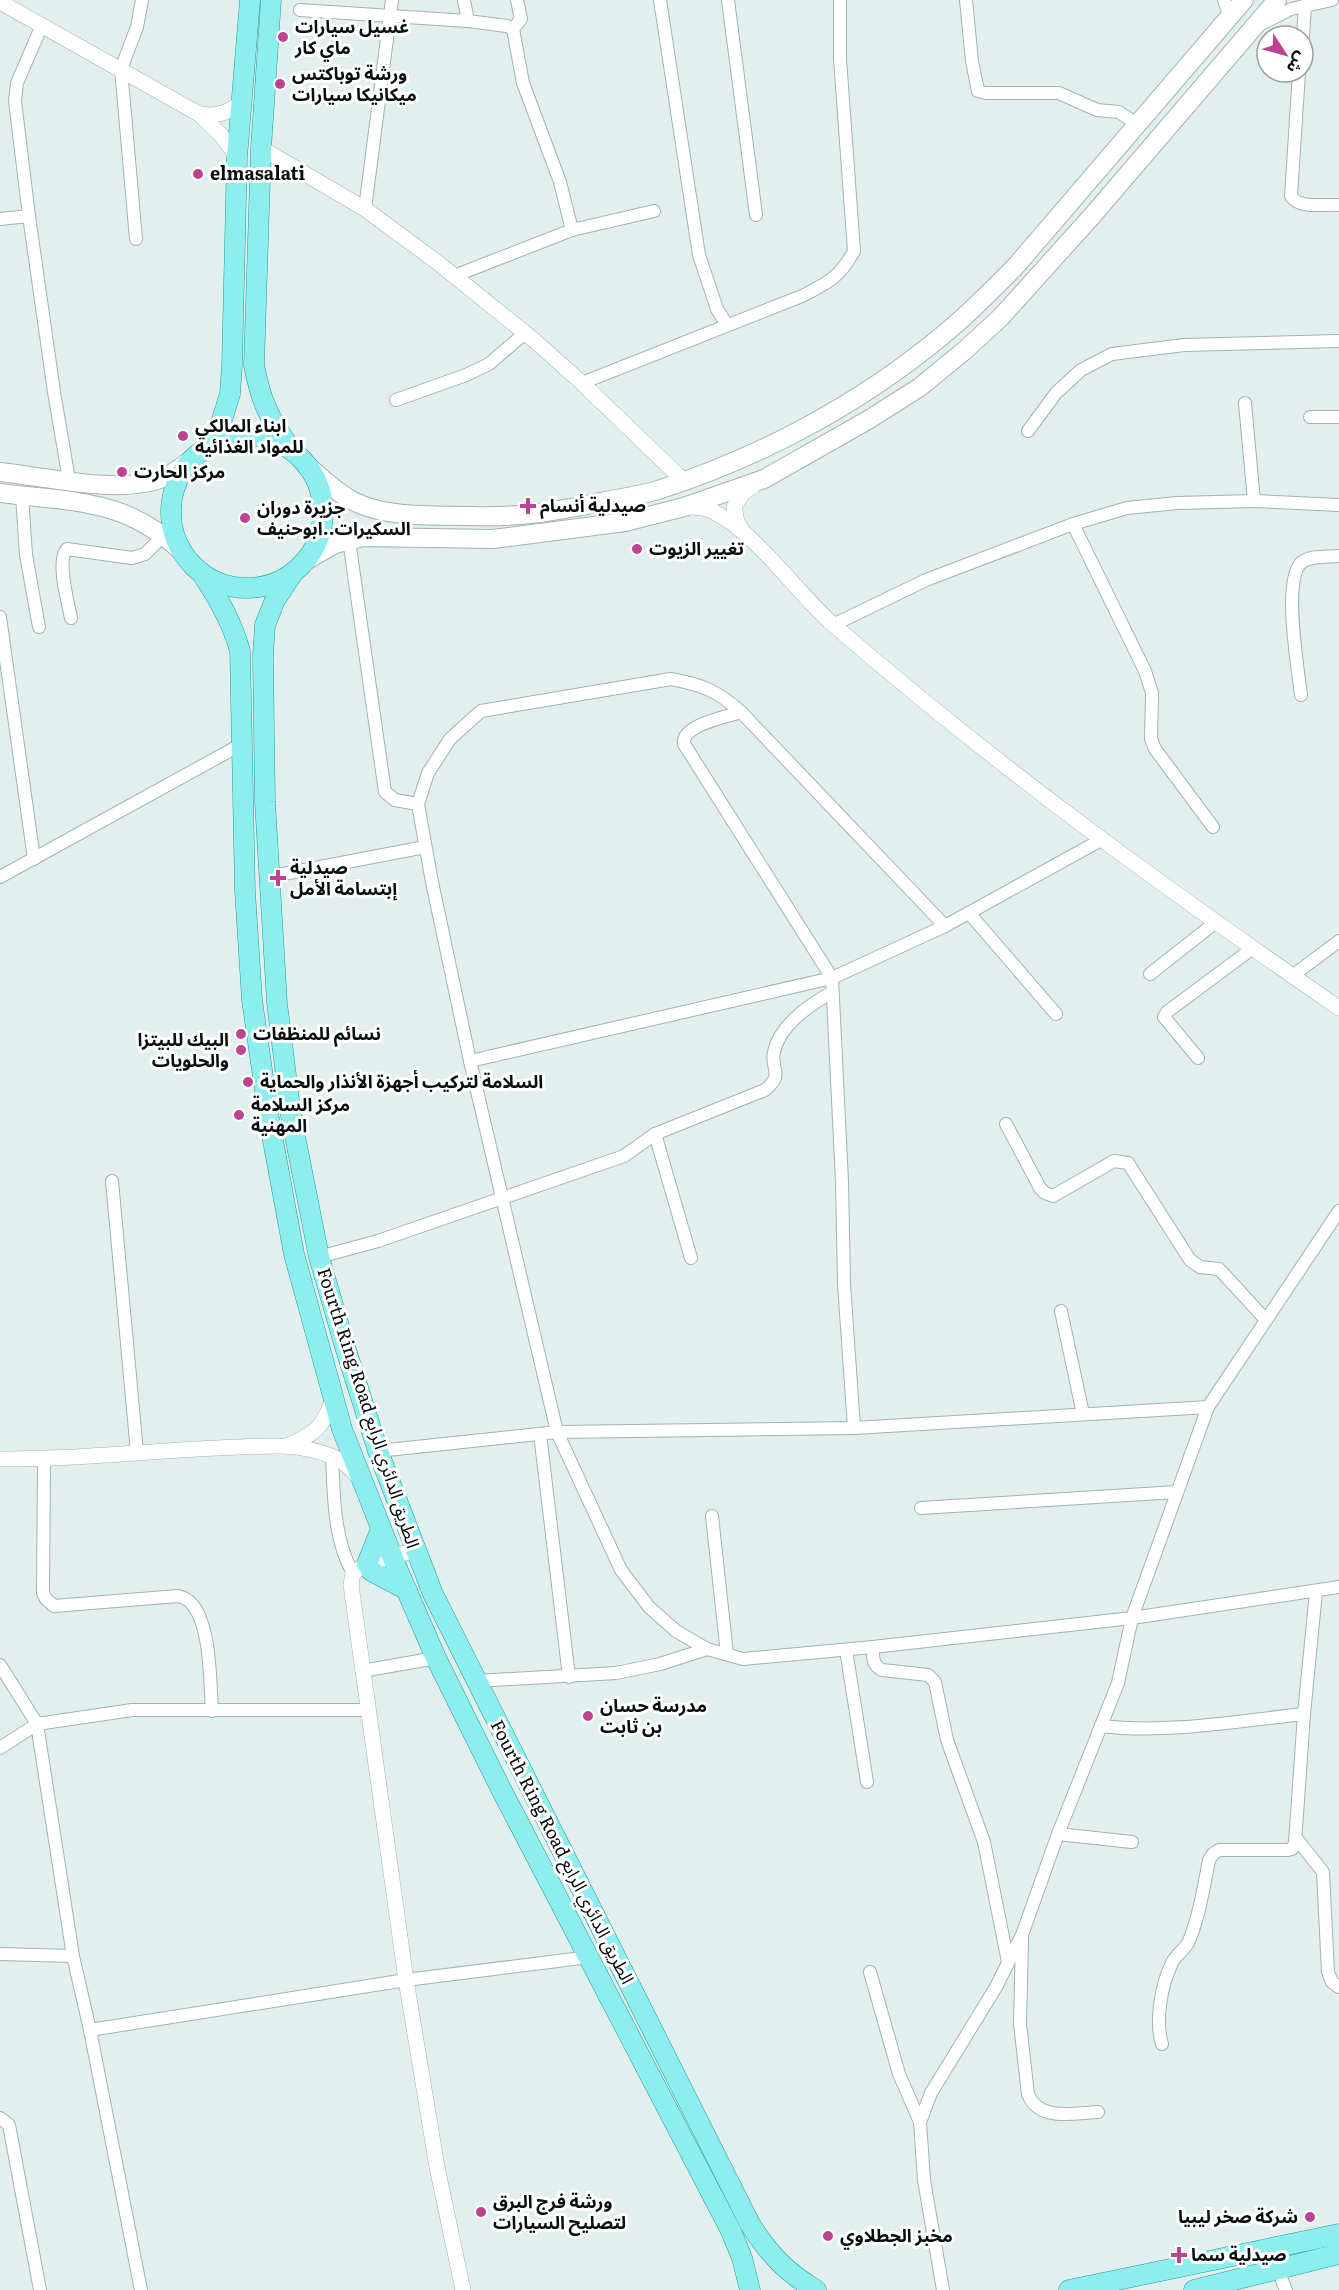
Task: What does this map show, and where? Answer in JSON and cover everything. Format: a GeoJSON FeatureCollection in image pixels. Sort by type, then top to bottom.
{"type":"FeatureCollection","features":[{"type":"Feature","properties":{"kind":"main road"},"geometry":{"type":"LineString","coordinates":[[180,550],[173,532],[170,513],[172,494],[180,476],[221,423],[230,394],[237,157],[250,0]]}},
{"type":"Feature","properties":{"kind":"main road"},"geometry":{"type":"LineString","coordinates":[[271,0],[261,148],[254,366],[260,393],[270,419],[290,448],[308,466],[342,495],[356,503],[399,513],[495,517],[552,513],[657,491],[684,481],[726,465],[806,428],[905,365],[944,335],[1015,267],[1244,0]]}},
{"type":"Feature","properties":{"kind":"main road"},"geometry":{"type":"LineString","coordinates":[[0,493],[106,507],[128,514],[164,535],[203,575],[220,584],[248,589],[277,583],[335,544],[363,537],[493,539],[625,522],[684,507],[764,479],[868,420],[920,387],[1001,317],[1092,216],[1277,0]]}},
{"type":"Feature","properties":{"kind":"main road"},"geometry":{"type":"LineString","coordinates":[[1073,200],[1092,216]]}},
{"type":"Feature","properties":{"kind":"main road"},"geometry":{"type":"LineString","coordinates":[[0,472],[111,485],[142,484],[165,477],[221,440],[238,436],[256,436],[274,440],[290,448]]}},
{"type":"Feature","properties":{"kind":"main road"},"geometry":{"type":"LineString","coordinates":[[300,566],[319,537],[324,513],[317,481],[308,466]]}},
{"type":"Feature","properties":{"kind":"main road","name":"Fourth Ring Road الطريق الدائري الرابع"},"geometry":{"type":"LineString","coordinates":[[300,566],[275,600],[266,626],[263,655],[268,878],[277,1003],[291,1116],[319,1257],[346,1350],[378,1451],[416,1555],[476,1681],[750,2224],[764,2246],[782,2266],[800,2281],[816,2290]]}},
{"type":"Feature","properties":{"kind":"main road"},"geometry":{"type":"LineString","coordinates":[[203,575],[229,619],[240,651],[245,891],[252,1000],[269,1119],[294,1254],[333,1399],[381,1529],[436,1658],[731,2230],[750,2290]]}},
{"type":"Feature","properties":{"kind":"main road"},"geometry":{"type":"LineString","coordinates":[[381,1529],[362,1570],[406,1590]]}},
{"type":"Feature","properties":{"kind":"main road"},"geometry":{"type":"LineString","coordinates":[[1069,2290],[1339,2234]]}},
{"type":"Feature","properties":{"kind":"main road"},"geometry":{"type":"LineString","coordinates":[[1194,2290],[1339,2254]]}},
{"type":"Feature","properties":{"kind":"street"},"geometry":{"type":"LineString","coordinates":[[136,239],[121,69],[130,48],[142,0]]}},
{"type":"Feature","properties":{"kind":"street"},"geometry":{"type":"LineString","coordinates":[[364,209],[392,0]]}},
{"type":"Feature","properties":{"kind":"street"},"geometry":{"type":"LineString","coordinates":[[464,0],[468,21]]}},
{"type":"Feature","properties":{"kind":"street"},"geometry":{"type":"LineString","coordinates":[[517,0],[521,19],[513,29],[523,83],[560,182],[572,230]]}},
{"type":"Feature","properties":{"kind":"street"},"geometry":{"type":"LineString","coordinates":[[660,0],[699,255],[717,309],[728,326]]}},
{"type":"Feature","properties":{"kind":"street"},"geometry":{"type":"LineString","coordinates":[[728,0],[756,215]]}},
{"type":"Feature","properties":{"kind":"street"},"geometry":{"type":"LineString","coordinates":[[582,383],[802,296],[832,281],[845,267],[854,251],[840,59],[840,0]]}},
{"type":"Feature","properties":{"kind":"street"},"geometry":{"type":"LineString","coordinates":[[966,0],[972,61],[978,91],[986,93],[1059,93],[1097,110],[1119,112],[1138,125]]}},
{"type":"Feature","properties":{"kind":"street"},"geometry":{"type":"LineString","coordinates":[[1224,0],[1230,18]]}},
{"type":"Feature","properties":{"kind":"street"},"geometry":{"type":"LineString","coordinates":[[1250,32],[1276,16],[1305,4],[1332,0]]}},
{"type":"Feature","properties":{"kind":"street"},"geometry":{"type":"LineString","coordinates":[[8,3],[199,114],[221,135],[237,157]]}},
{"type":"Feature","properties":{"kind":"street"},"geometry":{"type":"LineString","coordinates":[[1304,24],[1305,4]]}},
{"type":"Feature","properties":{"kind":"street"},"geometry":{"type":"LineString","coordinates":[[300,10],[468,21],[507,26],[513,29]]}},
{"type":"Feature","properties":{"kind":"street"},"geometry":{"type":"LineString","coordinates":[[42,24],[20,74],[15,101],[51,371],[69,480]]}},
{"type":"Feature","properties":{"kind":"street"},"geometry":{"type":"LineString","coordinates":[[1298,84],[1291,196],[1293,200],[1301,204],[1339,205]]}},
{"type":"Feature","properties":{"kind":"street"},"geometry":{"type":"LineString","coordinates":[[199,114],[221,115],[242,102]]}},
{"type":"Feature","properties":{"kind":"street"},"geometry":{"type":"LineString","coordinates":[[261,148],[364,209],[454,276],[525,333],[582,383],[684,481]]}},
{"type":"Feature","properties":{"kind":"street"},"geometry":{"type":"LineString","coordinates":[[454,276],[572,230],[654,211]]}},
{"type":"Feature","properties":{"kind":"street"},"geometry":{"type":"LineString","coordinates":[[0,219],[29,216]]}},
{"type":"Feature","properties":{"kind":"street"},"geometry":{"type":"LineString","coordinates":[[396,400],[466,375],[489,364],[525,333]]}},
{"type":"Feature","properties":{"kind":"street"},"geometry":{"type":"LineString","coordinates":[[1028,431],[1056,393],[1081,370],[1112,354],[1184,345],[1339,340]]}},
{"type":"Feature","properties":{"kind":"street"},"geometry":{"type":"LineString","coordinates":[[1245,404],[1254,501]]}},
{"type":"Feature","properties":{"kind":"street"},"geometry":{"type":"LineString","coordinates":[[1310,417],[1339,417]]}},
{"type":"Feature","properties":{"kind":"street"},"geometry":{"type":"LineString","coordinates":[[745,535],[737,522],[734,507],[743,493],[764,479]]}},
{"type":"Feature","properties":{"kind":"street"},"geometry":{"type":"LineString","coordinates":[[22,496],[26,555],[39,627]]}},
{"type":"Feature","properties":{"kind":"street"},"geometry":{"type":"LineString","coordinates":[[833,625],[926,580],[1073,524],[1127,508],[1177,503],[1254,501],[1339,505]]}},
{"type":"Feature","properties":{"kind":"street"},"geometry":{"type":"LineString","coordinates":[[684,507],[712,510],[745,535],[833,625],[922,699],[1101,840],[1339,1008]]}},
{"type":"Feature","properties":{"kind":"street"},"geometry":{"type":"LineString","coordinates":[[1073,524],[1145,671],[1152,693],[1151,739],[1155,748],[1213,827]]}},
{"type":"Feature","properties":{"kind":"street"},"geometry":{"type":"LineString","coordinates":[[71,618],[61,563],[67,549],[132,558],[145,554],[164,535]]}},
{"type":"Feature","properties":{"kind":"street"},"geometry":{"type":"LineString","coordinates":[[349,540],[386,792],[395,800],[418,804]]}},
{"type":"Feature","properties":{"kind":"street"},"geometry":{"type":"LineString","coordinates":[[1301,695],[1292,613],[1294,577],[1297,568],[1308,559],[1339,556]]}},
{"type":"Feature","properties":{"kind":"street"},"geometry":{"type":"LineString","coordinates":[[0,617],[34,859]]}},
{"type":"Feature","properties":{"kind":"street"},"geometry":{"type":"LineString","coordinates":[[945,926],[741,712],[722,695],[697,684],[671,679],[480,711],[450,739],[428,773],[418,804],[425,847],[470,1062],[557,1432],[621,1570],[649,1607],[676,1631],[707,1649],[743,1659],[846,1650],[1132,1618],[1339,1587]]}},
{"type":"Feature","properties":{"kind":"street"},"geometry":{"type":"LineString","coordinates":[[741,712],[694,727],[686,733],[683,739],[832,978],[842,1181],[844,1284],[854,1428]]}},
{"type":"Feature","properties":{"kind":"street"},"geometry":{"type":"LineString","coordinates":[[0,877],[243,744]]}},
{"type":"Feature","properties":{"kind":"street"},"geometry":{"type":"LineString","coordinates":[[470,1062],[832,978],[945,926],[1101,840]]}},
{"type":"Feature","properties":{"kind":"street"},"geometry":{"type":"LineString","coordinates":[[268,878],[425,847]]}},
{"type":"Feature","properties":{"kind":"street"},"geometry":{"type":"LineString","coordinates":[[969,913],[1056,1014]]}},
{"type":"Feature","properties":{"kind":"street"},"geometry":{"type":"LineString","coordinates":[[1150,974],[1216,922]]}},
{"type":"Feature","properties":{"kind":"street"},"geometry":{"type":"LineString","coordinates":[[1292,976],[1339,941]]}},
{"type":"Feature","properties":{"kind":"street"},"geometry":{"type":"LineString","coordinates":[[1198,1058],[1164,1017],[1167,1012],[1253,948]]}},
{"type":"Feature","properties":{"kind":"street"},"geometry":{"type":"LineString","coordinates":[[319,1257],[378,1241],[624,1156],[656,1134],[765,1090],[773,1083],[777,1073],[773,1054],[778,1040],[795,1019],[812,1004],[832,992]]}},
{"type":"Feature","properties":{"kind":"street"},"geometry":{"type":"LineString","coordinates":[[1006,1124],[1040,1188],[1048,1195],[1053,1196],[1114,1161],[1128,1163],[1190,1260],[1200,1267],[1219,1269],[1266,1320]]}},
{"type":"Feature","properties":{"kind":"street"},"geometry":{"type":"LineString","coordinates":[[656,1134],[691,1258]]}},
{"type":"Feature","properties":{"kind":"street"},"geometry":{"type":"LineString","coordinates":[[112,1181],[137,1452]]}},
{"type":"Feature","properties":{"kind":"street"},"geometry":{"type":"LineString","coordinates":[[920,2122],[931,2093],[996,1987],[1022,1935],[1058,1834],[1118,1683],[1132,1618],[1208,1407],[1339,1211]]}},
{"type":"Feature","properties":{"kind":"street"},"geometry":{"type":"LineString","coordinates":[[1061,1311],[1083,1414]]}},
{"type":"Feature","properties":{"kind":"street"},"geometry":{"type":"LineString","coordinates":[[286,1446],[307,1438],[318,1429],[333,1399]]}},
{"type":"Feature","properties":{"kind":"street"},"geometry":{"type":"LineString","coordinates":[[378,1451],[557,1432],[854,1428],[1208,1407]]}},
{"type":"Feature","properties":{"kind":"street"},"geometry":{"type":"LineString","coordinates":[[540,1434],[569,1677]]}},
{"type":"Feature","properties":{"kind":"street"},"geometry":{"type":"LineString","coordinates":[[0,1459],[44,1460],[137,1452],[286,1446],[332,1456],[347,1465],[362,1480]]}},
{"type":"Feature","properties":{"kind":"street"},"geometry":{"type":"LineString","coordinates":[[332,1456],[338,1524],[346,1559],[362,1570]]}},
{"type":"Feature","properties":{"kind":"street"},"geometry":{"type":"LineString","coordinates":[[44,1460],[43,1593],[46,1599],[54,1606],[178,1596],[189,1600],[198,1611],[204,1630],[212,1710]]}},
{"type":"Feature","properties":{"kind":"street"},"geometry":{"type":"LineString","coordinates":[[921,1508],[1177,1492]]}},
{"type":"Feature","properties":{"kind":"street"},"geometry":{"type":"LineString","coordinates":[[712,1516],[727,1654]]}},
{"type":"Feature","properties":{"kind":"street"},"geometry":{"type":"LineString","coordinates":[[416,1555],[362,1570],[351,1585],[406,1980],[437,2167],[463,2290]]}},
{"type":"Feature","properties":{"kind":"street"},"geometry":{"type":"LineString","coordinates":[[1162,2044],[1158,2033],[1158,2014],[1169,1973],[1174,1959],[1190,1940],[1201,1902],[1209,1860],[1213,1854],[1223,1849],[1288,1850],[1294,1847],[1316,1592]]}},
{"type":"Feature","properties":{"kind":"street"},"geometry":{"type":"LineString","coordinates":[[873,1647],[874,1664],[878,1668],[928,1675],[935,1682],[947,1740],[984,1842],[1008,1962]]}},
{"type":"Feature","properties":{"kind":"street"},"geometry":{"type":"LineString","coordinates":[[476,1681],[616,1673],[660,1664],[707,1649]]}},
{"type":"Feature","properties":{"kind":"street"},"geometry":{"type":"LineString","coordinates":[[846,1650],[867,1782]]}},
{"type":"Feature","properties":{"kind":"street"},"geometry":{"type":"LineString","coordinates":[[362,1671],[436,1658]]}},
{"type":"Feature","properties":{"kind":"street"},"geometry":{"type":"LineString","coordinates":[[0,1665],[37,1724],[73,1956],[90,2030],[141,2290]]}},
{"type":"Feature","properties":{"kind":"street"},"geometry":{"type":"LineString","coordinates":[[0,1748],[37,1724],[132,1710],[369,1710]]}},
{"type":"Feature","properties":{"kind":"street"},"geometry":{"type":"LineString","coordinates":[[1101,1726],[1131,1730],[1171,1728],[1304,1714]]}},
{"type":"Feature","properties":{"kind":"street"},"geometry":{"type":"LineString","coordinates":[[1058,1834],[1132,1842]]}},
{"type":"Feature","properties":{"kind":"street"},"geometry":{"type":"LineString","coordinates":[[1296,1838],[1323,1872],[1328,1972],[1332,1982],[1339,1987]]}},
{"type":"Feature","properties":{"kind":"street"},"geometry":{"type":"LineString","coordinates":[[1022,1935],[1020,2024],[1028,2094],[1032,2104],[1049,2114],[1098,2112]]}},
{"type":"Feature","properties":{"kind":"street"},"geometry":{"type":"LineString","coordinates":[[0,1954],[73,1956]]}},
{"type":"Feature","properties":{"kind":"street"},"geometry":{"type":"LineString","coordinates":[[90,2030],[406,1980],[589,1957]]}},
{"type":"Feature","properties":{"kind":"street"},"geometry":{"type":"LineString","coordinates":[[870,1972],[899,2074],[920,2122],[924,2180],[943,2290]]}},
{"type":"Feature","properties":{"kind":"street"},"geometry":{"type":"LineString","coordinates":[[0,2118],[9,2126],[40,2290]]}},
{"type":"Feature","properties":{"kind":"street"},"geometry":{"type":"LineString","coordinates":[[1277,2268],[1287,2290]]}},
{"type":"Feature","properties":{"kind":"place","name":"غسيل سيارات ماي كار"},"geometry":{"type":"Point","coordinates":[283,37]}},
{"type":"Feature","properties":{"kind":"place","name":"ورشة توباكتس ميكانيكا سيارات"},"geometry":{"type":"Point","coordinates":[280,84]}},
{"type":"Feature","properties":{"kind":"place","name":"elmasalati"},"geometry":{"type":"Point","coordinates":[198,174]}},
{"type":"Feature","properties":{"kind":"place","name":"ابناء المالكي للمواد الغذائيه"},"geometry":{"type":"Point","coordinates":[183,436]}},
{"type":"Feature","properties":{"kind":"place","name":"مركز الحارت"},"geometry":{"type":"Point","coordinates":[122,472]}},
{"type":"Feature","properties":{"kind":"place","name":"صيدلية أنسام"},"geometry":{"type":"Point","coordinates":[528,506]}},
{"type":"Feature","properties":{"kind":"place","name":"جزيرة دوران السكيرات..ابوحنيف"},"geometry":{"type":"Point","coordinates":[245,518]}},
{"type":"Feature","properties":{"kind":"place","name":"تغيير الزيوت"},"geometry":{"type":"Point","coordinates":[637,549]}},
{"type":"Feature","properties":{"kind":"place","name":"صيدلية إبتسامة الأمل"},"geometry":{"type":"Point","coordinates":[278,878]}},
{"type":"Feature","properties":{"kind":"place","name":"نسائم للمنظفات"},"geometry":{"type":"Point","coordinates":[241,1034]}},
{"type":"Feature","properties":{"kind":"place","name":"البيك للبيتزا والحلويات"},"geometry":{"type":"Point","coordinates":[241,1050]}},
{"type":"Feature","properties":{"kind":"place","name":"السلامة لتركيب أجهزة الأنذار والحماية"},"geometry":{"type":"Point","coordinates":[248,1082]}},
{"type":"Feature","properties":{"kind":"place","name":"مركز السلامة المهنية"},"geometry":{"type":"Point","coordinates":[239,1115]}},
{"type":"Feature","properties":{"kind":"place","name":"مدرسة حسان بن ثابت"},"geometry":{"type":"Point","coordinates":[588,1716]}},
{"type":"Feature","properties":{"kind":"place","name":"ورشة فرج البرق لتصليح السيارات"},"geometry":{"type":"Point","coordinates":[481,2212]}},
{"type":"Feature","properties":{"kind":"place","name":"شركة صخر ليبيا"},"geometry":{"type":"Point","coordinates":[1310,2217]}},
{"type":"Feature","properties":{"kind":"place","name":"مخبز الجطلاوي"},"geometry":{"type":"Point","coordinates":[828,2236]}},
{"type":"Feature","properties":{"kind":"place","name":"صيدلية سما"},"geometry":{"type":"Point","coordinates":[1179,2255]}}]}
